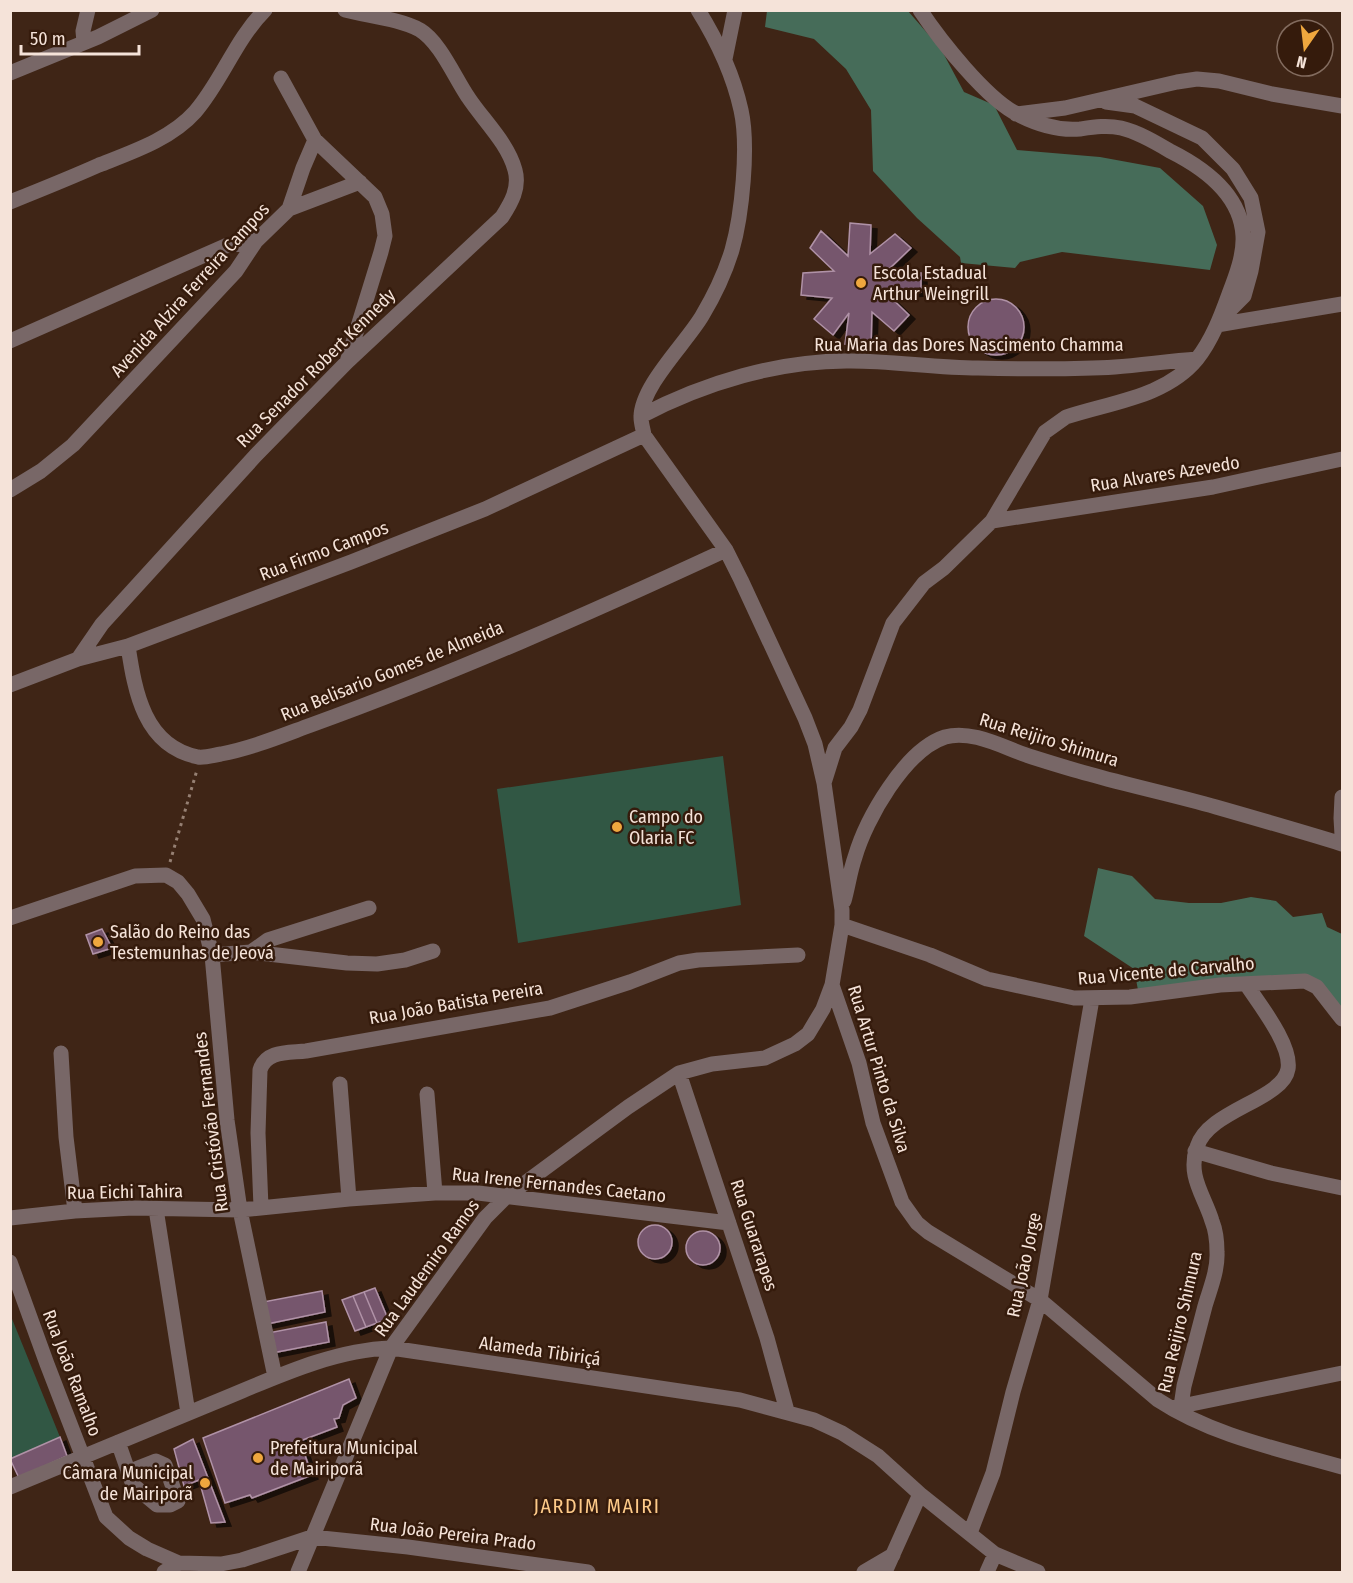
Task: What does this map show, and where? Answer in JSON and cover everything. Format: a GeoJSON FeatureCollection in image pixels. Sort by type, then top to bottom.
{"type":"FeatureCollection","features":[{"type":"Feature","properties":{"kind":"street"},"geometry":{"type":"LineString","coordinates":[[84,42],[83,31],[88,10]]}},
{"type":"Feature","properties":{"kind":"street"},"geometry":{"type":"LineString","coordinates":[[10,73],[152,10]]}},
{"type":"Feature","properties":{"kind":"street"},"geometry":{"type":"LineString","coordinates":[[10,202],[136,150],[179,126],[205,98],[251,25],[265,10]]}},
{"type":"Feature","properties":{"kind":"street","name":"Rua Senador Robert Kennedy"},"geometry":{"type":"LineString","coordinates":[[78,659],[102,624],[256,454],[347,362],[502,217],[512,201],[516,187],[516,172],[511,159],[433,42],[422,31],[408,25],[345,10]]}},
{"type":"Feature","properties":{"kind":"street"},"geometry":{"type":"LineString","coordinates":[[644,435],[641,416],[648,394],[666,364],[701,318],[714,294],[732,250],[743,179],[742,112],[725,59],[698,10]]}},
{"type":"Feature","properties":{"kind":"street"},"geometry":{"type":"LineString","coordinates":[[725,59],[735,10]]}},
{"type":"Feature","properties":{"kind":"street"},"geometry":{"type":"LineString","coordinates":[[824,783],[836,747],[860,710],[893,623],[924,583],[944,568],[992,521],[1045,432],[1066,417],[1156,390],[1175,378],[1197,359],[1217,323],[1239,267],[1244,237],[1239,214],[1228,195],[1210,176],[1189,160],[1143,136],[1122,128],[1100,126],[1059,129],[1039,124],[1016,114],[992,96],[934,32],[920,10]]}},
{"type":"Feature","properties":{"kind":"street"},"geometry":{"type":"LineString","coordinates":[[281,78],[315,140],[375,196],[382,214],[384,236],[347,362]]}},
{"type":"Feature","properties":{"kind":"street"},"geometry":{"type":"LineString","coordinates":[[1016,114],[1065,108],[1197,79],[1219,81],[1272,94],[1342,106]]}},
{"type":"Feature","properties":{"kind":"street"},"geometry":{"type":"LineString","coordinates":[[1094,101],[1135,106],[1202,138],[1233,169],[1251,198],[1258,232],[1251,271],[1244,296],[1217,323]]}},
{"type":"Feature","properties":{"kind":"street","name":"Avenida Alzira Ferreira Campos"},"geometry":{"type":"LineString","coordinates":[[10,490],[41,471],[73,445],[236,271],[256,241],[290,209],[315,140]]}},
{"type":"Feature","properties":{"kind":"street"},"geometry":{"type":"LineString","coordinates":[[290,209],[360,182]]}},
{"type":"Feature","properties":{"kind":"street"},"geometry":{"type":"LineString","coordinates":[[10,341],[225,246],[256,241]]}},
{"type":"Feature","properties":{"kind":"street"},"geometry":{"type":"LineString","coordinates":[[1217,323],[1342,304]]}},
{"type":"Feature","properties":{"kind":"street","name":"Rua Maria das Dores Nascimento Chamma"},"geometry":{"type":"LineString","coordinates":[[641,416],[694,392],[735,379],[785,366],[819,362],[850,361],[929,367],[1031,368],[1113,367],[1197,359]]}},
{"type":"Feature","properties":{"kind":"street","name":"Rua Firmo Campos"},"geometry":{"type":"LineString","coordinates":[[10,685],[78,659],[128,646],[474,513],[644,435]]}},
{"type":"Feature","properties":{"kind":"street","name":"Rua Artur Pinto da Silva"},"geometry":{"type":"LineString","coordinates":[[644,435],[726,550],[750,597],[815,744],[824,783],[842,917],[832,986],[859,1063],[873,1123],[902,1203],[917,1223],[928,1232],[1040,1300],[1158,1400],[1176,1407],[1222,1433],[1342,1467]]}},
{"type":"Feature","properties":{"kind":"street","name":"Rua Alvares Azevedo"},"geometry":{"type":"LineString","coordinates":[[992,521],[1214,488],[1342,459]]}},
{"type":"Feature","properties":{"kind":"street","name":"Rua Belisario Gomes de Almeida"},"geometry":{"type":"LineString","coordinates":[[201,758],[249,748],[420,684],[613,602],[726,550]]}},
{"type":"Feature","properties":{"kind":"street"},"geometry":{"type":"LineString","coordinates":[[128,646],[141,707],[151,726],[167,742],[184,752],[201,758]]}},
{"type":"Feature","properties":{"kind":"street","name":"Rua Reijiro Shimura"},"geometry":{"type":"LineString","coordinates":[[842,917],[855,857],[867,826],[886,793],[911,760],[932,744],[946,737],[965,735],[1078,771],[1215,807],[1342,844]]}},
{"type":"Feature","properties":{"kind":"street"},"geometry":{"type":"LineString","coordinates":[[1342,797],[1342,835]]}},
{"type":"Feature","properties":{"kind":"street"},"geometry":{"type":"LineString","coordinates":[[10,918],[135,876],[166,875]]}},
{"type":"Feature","properties":{"kind":"street","name":"Rua Cristóvão Fernandes"},"geometry":{"type":"LineString","coordinates":[[166,875],[178,882],[188,894],[202,919],[212,955],[228,1120],[240,1210],[275,1377]]}},
{"type":"Feature","properties":{"kind":"street"},"geometry":{"type":"LineString","coordinates":[[252,952],[268,940],[369,908]]}},
{"type":"Feature","properties":{"kind":"street","name":"Rua Vicente de Carvalho"},"geometry":{"type":"LineString","coordinates":[[842,917],[987,979],[1050,994],[1092,999],[1293,980],[1305,981],[1317,987],[1342,1019]]}},
{"type":"Feature","properties":{"kind":"street"},"geometry":{"type":"LineString","coordinates":[[212,955],[252,952],[347,963],[377,964],[405,960],[433,951]]}},
{"type":"Feature","properties":{"kind":"street","name":"Rua João Batista Pereira"},"geometry":{"type":"LineString","coordinates":[[261,1207],[258,1133],[260,1070],[263,1062],[274,1054],[306,1051],[550,1008],[630,982],[679,963],[798,955]]}},
{"type":"Feature","properties":{"kind":"street"},"geometry":{"type":"LineString","coordinates":[[1246,984],[1286,1050],[1288,1070],[1275,1087],[1215,1124],[1203,1135],[1195,1151],[1271,1173],[1342,1188]]}},
{"type":"Feature","properties":{"kind":"street","name":"Rua Laudemiro Ramos"},"geometry":{"type":"LineString","coordinates":[[298,1572],[391,1348],[485,1218],[506,1197],[628,1107],[679,1073],[712,1064],[765,1058],[795,1044],[808,1034],[823,1009],[832,986]]}},
{"type":"Feature","properties":{"kind":"street","name":"Rua João Jorge"},"geometry":{"type":"LineString","coordinates":[[970,1533],[993,1473],[1013,1392],[1040,1300],[1092,999]]}},
{"type":"Feature","properties":{"kind":"street"},"geometry":{"type":"LineString","coordinates":[[60,1053],[66,1137],[75,1211]]}},
{"type":"Feature","properties":{"kind":"street","name":"Rua Guararapes"},"geometry":{"type":"LineString","coordinates":[[679,1073],[729,1223],[787,1411]]}},
{"type":"Feature","properties":{"kind":"street"},"geometry":{"type":"LineString","coordinates":[[340,1084],[349,1199]]}},
{"type":"Feature","properties":{"kind":"street"},"geometry":{"type":"LineString","coordinates":[[427,1094],[435,1193]]}},
{"type":"Feature","properties":{"kind":"street","name":"Rua Reijiro Shimura"},"geometry":{"type":"LineString","coordinates":[[1176,1407],[1184,1386],[1217,1256],[1212,1221],[1200,1196],[1196,1180],[1195,1151]]}},
{"type":"Feature","properties":{"kind":"street","name":"Rua Irene Fernandes Caetano"},"geometry":{"type":"LineString","coordinates":[[240,1210],[349,1199],[435,1193],[478,1193],[729,1223]]}},
{"type":"Feature","properties":{"kind":"street","name":"Rua Eichi Tahira"},"geometry":{"type":"LineString","coordinates":[[10,1218],[133,1208],[240,1210]]}},
{"type":"Feature","properties":{"kind":"street"},"geometry":{"type":"LineString","coordinates":[[156,1209],[188,1413]]}},
{"type":"Feature","properties":{"kind":"street","name":"Rua João Ramalho"},"geometry":{"type":"LineString","coordinates":[[10,1262],[106,1518],[129,1538],[179,1563]]}},
{"type":"Feature","properties":{"kind":"street","name":"Alameda Tibiriçá"},"geometry":{"type":"LineString","coordinates":[[10,1487],[275,1377],[344,1354],[371,1348],[391,1348],[740,1400],[814,1420],[842,1433],[878,1456],[920,1494],[995,1554],[1038,1572]]}},
{"type":"Feature","properties":{"kind":"street"},"geometry":{"type":"LineString","coordinates":[[1176,1407],[1342,1373]]}},
{"type":"Feature","properties":{"kind":"street"},"geometry":{"type":"LineString","coordinates":[[118,1442],[128,1472]]}},
{"type":"Feature","properties":{"kind":"street"},"geometry":{"type":"LineString","coordinates":[[885,1572],[920,1494]]}},
{"type":"Feature","properties":{"kind":"street"},"geometry":{"type":"LineString","coordinates":[[164,1572],[179,1563],[221,1564],[242,1560],[312,1538]]}},
{"type":"Feature","properties":{"kind":"street","name":"Rua João Pereira Prado"},"geometry":{"type":"LineString","coordinates":[[312,1538],[419,1549],[588,1572]]}},
{"type":"Feature","properties":{"kind":"street"},"geometry":{"type":"LineString","coordinates":[[987,1572],[995,1554]]}},
{"type":"Feature","properties":{"kind":"street"},"geometry":{"type":"LineString","coordinates":[[864,1572],[893,1555]]}},
{"type":"Feature","properties":{"kind":"path"},"geometry":{"type":"LineString","coordinates":[[166,875],[201,758]]}},
{"type":"Feature","properties":{"kind":"green space"},"geometry":{"type":"Polygon","coordinates":[[[767,11],[908,11],[941,49],[964,92],[994,105],[1017,150],[1100,157],[1160,168],[1203,206],[1217,245],[1210,270],[1062,252],[1020,262],[1015,268],[961,263],[960,257],[917,218],[873,171],[871,110],[846,69],[814,39],[765,27],[767,11]]]}},
{"type":"Feature","properties":{"kind":"green space","name":"Campo do Olaria FC"},"geometry":{"type":"Polygon","coordinates":[[[723,756],[741,905],[518,943],[497,789],[723,756]]]}},
{"type":"Feature","properties":{"kind":"green space"},"geometry":{"type":"Polygon","coordinates":[[[1098,868],[1132,876],[1155,899],[1189,903],[1221,903],[1251,897],[1276,901],[1293,917],[1322,913],[1327,927],[1342,934],[1342,1015],[1317,985],[1138,990],[1134,969],[1084,936],[1098,868]]]}},
{"type":"Feature","properties":{"kind":"green space"},"geometry":{"type":"Polygon","coordinates":[[[10,1314],[60,1437],[10,1459],[10,1314]]]}},
{"type":"Feature","properties":{"kind":"building","name":"Escola Estadual Arthur Weingrill"},"geometry":{"type":"Polygon","coordinates":[[[850,223],[871,225],[870,254],[895,234],[911,248],[888,270],[921,273],[921,292],[887,294],[909,315],[894,331],[872,312],[871,347],[845,344],[849,313],[833,335],[814,319],[832,298],[801,295],[803,273],[834,271],[810,248],[821,231],[848,256],[850,223]]]}},
{"type":"Feature","properties":{"kind":"building"},"geometry":{"type":"Polygon","coordinates":[[[991,299],[1001,299],[1016,307],[1022,316],[1024,327],[1022,338],[1016,347],[1001,355],[991,355],[980,350],[973,343],[968,332],[968,322],[973,311],[980,304],[991,299]]]}},
{"type":"Feature","properties":{"kind":"building","name":"Salão do Reino das Testemunhas de Jeová"},"geometry":{"type":"Polygon","coordinates":[[[102,929],[112,948],[93,954],[86,935],[102,929]]]}},
{"type":"Feature","properties":{"kind":"building"},"geometry":{"type":"Polygon","coordinates":[[[655,1225],[667,1230],[672,1242],[667,1254],[655,1259],[643,1254],[638,1242],[643,1230],[655,1225]]]}},
{"type":"Feature","properties":{"kind":"building"},"geometry":{"type":"Polygon","coordinates":[[[703,1231],[715,1236],[720,1248],[715,1260],[703,1265],[691,1260],[686,1248],[691,1236],[703,1231]]]}},
{"type":"Feature","properties":{"kind":"building"},"geometry":{"type":"Polygon","coordinates":[[[375,1288],[388,1319],[377,1323],[364,1292],[375,1288]]]}},
{"type":"Feature","properties":{"kind":"building"},"geometry":{"type":"Polygon","coordinates":[[[322,1291],[325,1312],[267,1324],[263,1302],[322,1291]]]}},
{"type":"Feature","properties":{"kind":"building"},"geometry":{"type":"Polygon","coordinates":[[[364,1292],[377,1323],[366,1327],[353,1296],[364,1292]]]}},
{"type":"Feature","properties":{"kind":"building"},"geometry":{"type":"Polygon","coordinates":[[[353,1296],[366,1327],[355,1331],[342,1300],[353,1296]]]}},
{"type":"Feature","properties":{"kind":"building"},"geometry":{"type":"Polygon","coordinates":[[[326,1322],[329,1342],[272,1353],[268,1333],[326,1322]]]}},
{"type":"Feature","properties":{"kind":"building","name":"Prefeitura Municipal de Mairiporã"},"geometry":{"type":"Polygon","coordinates":[[[349,1379],[356,1398],[343,1405],[339,1418],[334,1419],[337,1427],[300,1441],[312,1475],[252,1498],[250,1495],[225,1503],[203,1438],[349,1379]]]}},
{"type":"Feature","properties":{"kind":"building"},"geometry":{"type":"Polygon","coordinates":[[[60,1437],[67,1456],[19,1478],[10,1459],[60,1437]]]}},
{"type":"Feature","properties":{"kind":"building","name":"Câmara Municipal de Mairiporã"},"geometry":{"type":"Polygon","coordinates":[[[193,1439],[225,1522],[211,1523],[199,1480],[184,1486],[174,1449],[193,1439]]]}},
{"type":"Feature","properties":{"kind":"place","name":"Escola Estadual Arthur Weingrill"},"geometry":{"type":"Point","coordinates":[861,283]}},
{"type":"Feature","properties":{"kind":"place","name":"Campo do Olaria FC"},"geometry":{"type":"Point","coordinates":[617,827]}},
{"type":"Feature","properties":{"kind":"place","name":"Salão do Reino das Testemunhas de Jeová"},"geometry":{"type":"Point","coordinates":[98,942]}},
{"type":"Feature","properties":{"kind":"place","name":"Prefeitura Municipal de Mairiporã"},"geometry":{"type":"Point","coordinates":[258,1458]}},
{"type":"Feature","properties":{"kind":"place","name":"Câmara Municipal de Mairiporã"},"geometry":{"type":"Point","coordinates":[205,1483]}},
{"type":"Feature","properties":{"kind":"district","name":"JARDIM MAIRI"},"geometry":{"type":"Point","coordinates":[597,1506]}}]}
